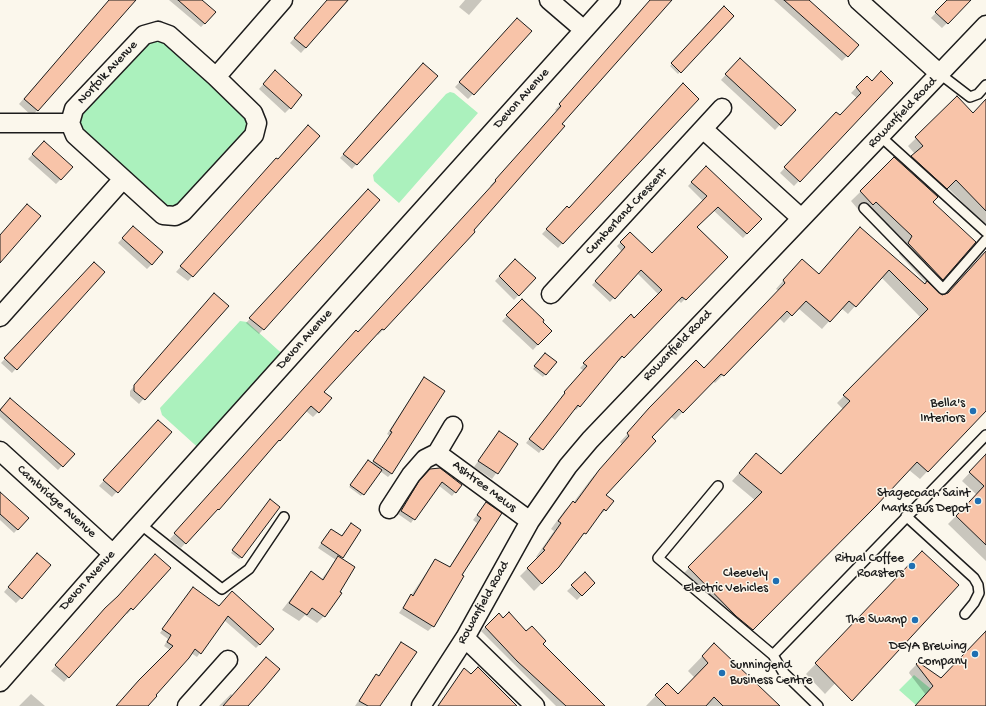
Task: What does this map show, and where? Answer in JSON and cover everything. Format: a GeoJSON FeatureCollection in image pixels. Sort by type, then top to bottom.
{"type":"FeatureCollection","features":[{"type":"Feature","properties":{"kind":"street"},"geometry":{"type":"LineString","coordinates":[[216,77],[283,0]]}},
{"type":"Feature","properties":{"kind":"street"},"geometry":{"type":"LineString","coordinates":[[549,0],[584,30]]}},
{"type":"Feature","properties":{"kind":"street","name":"Devon Avenue"},"geometry":{"type":"LineString","coordinates":[[0,682],[113,554],[611,0]]}},
{"type":"Feature","properties":{"kind":"street"},"geometry":{"type":"LineString","coordinates":[[858,0],[940,74]]}},
{"type":"Feature","properties":{"kind":"street","name":"Rowanfield Road"},"geometry":{"type":"LineString","coordinates":[[421,706],[465,638],[530,521],[568,466],[607,420],[986,25]]}},
{"type":"Feature","properties":{"kind":"street","name":"Norfolk Avenue"},"geometry":{"type":"LineString","coordinates":[[158,31],[169,35],[216,77],[253,114],[257,123],[254,135],[183,212],[175,216],[163,215],[75,135],[70,123],[74,109],[144,35],[148,32],[158,31]]}},
{"type":"Feature","properties":{"kind":"street","name":"Cumberland Crescent"},"geometry":{"type":"LineString","coordinates":[[551,294],[722,108]]}},
{"type":"Feature","properties":{"kind":"street"},"geometry":{"type":"LineString","coordinates":[[0,123],[70,123]]}},
{"type":"Feature","properties":{"kind":"street"},"geometry":{"type":"LineString","coordinates":[[704,129],[801,218]]}},
{"type":"Feature","properties":{"kind":"street"},"geometry":{"type":"LineString","coordinates":[[0,317],[123,179]]}},
{"type":"Feature","properties":{"kind":"street"},"geometry":{"type":"LineString","coordinates":[[389,509],[411,475],[425,459],[437,453],[453,426]]}},
{"type":"Feature","properties":{"kind":"street","name":"Cambridge Avenue"},"geometry":{"type":"LineString","coordinates":[[0,451],[113,554]]}},
{"type":"Feature","properties":{"kind":"street","name":"Ashtree Mews"},"geometry":{"type":"LineString","coordinates":[[437,453],[530,521]]}},
{"type":"Feature","properties":{"kind":"street"},"geometry":{"type":"LineString","coordinates":[[465,638],[535,706]]}},
{"type":"Feature","properties":{"kind":"street"},"geometry":{"type":"LineString","coordinates":[[187,706],[228,660]]}},
{"type":"Feature","properties":{"kind":"lane"},"geometry":{"type":"LineString","coordinates":[[940,74],[970,97],[978,94],[986,85]]}},
{"type":"Feature","properties":{"kind":"lane"},"geometry":{"type":"LineString","coordinates":[[880,136],[986,232]]}},
{"type":"Feature","properties":{"kind":"lane"},"geometry":{"type":"LineString","coordinates":[[864,208],[943,289],[986,240]]}},
{"type":"Feature","properties":{"kind":"lane"},"geometry":{"type":"LineString","coordinates":[[773,655],[986,435]]}},
{"type":"Feature","properties":{"kind":"lane"},"geometry":{"type":"LineString","coordinates":[[718,486],[658,558],[773,655],[783,672],[818,706]]}},
{"type":"Feature","properties":{"kind":"lane"},"geometry":{"type":"LineString","coordinates":[[906,516],[974,578],[978,585],[978,593],[974,603],[965,614]]}},
{"type":"Feature","properties":{"kind":"lane"},"geometry":{"type":"LineString","coordinates":[[140,524],[222,589],[249,569],[284,517]]}},
{"type":"Feature","properties":{"kind":"green space"},"geometry":{"type":"Polygon","coordinates":[[[155,40],[165,41],[247,115],[248,126],[246,135],[182,206],[168,209],[79,133],[77,118],[145,42],[155,40]]]}},
{"type":"Feature","properties":{"kind":"green space"},"geometry":{"type":"Polygon","coordinates":[[[450,92],[454,93],[478,113],[399,203],[374,181],[373,175],[446,94],[450,92]]]}},
{"type":"Feature","properties":{"kind":"green space"},"geometry":{"type":"Polygon","coordinates":[[[240,321],[247,322],[288,359],[204,453],[162,415],[160,408],[240,321]]]}},
{"type":"Feature","properties":{"kind":"green space"},"geometry":{"type":"Polygon","coordinates":[[[914,675],[931,689],[916,705],[899,690],[914,675]]]}},
{"type":"Feature","properties":{"kind":"building"},"geometry":{"type":"Polygon","coordinates":[[[109,0],[136,0],[38,111],[24,99],[109,0]]]}},
{"type":"Feature","properties":{"kind":"building"},"geometry":{"type":"Polygon","coordinates":[[[178,0],[202,0],[216,12],[205,24],[178,0]]]}},
{"type":"Feature","properties":{"kind":"building"},"geometry":{"type":"Polygon","coordinates":[[[327,0],[348,0],[306,48],[294,38],[327,0]]]}},
{"type":"Feature","properties":{"kind":"building"},"geometry":{"type":"Polygon","coordinates":[[[650,0],[672,0],[562,124],[565,126],[474,230],[475,232],[324,392],[332,398],[319,413],[311,406],[280,441],[279,440],[219,510],[218,509],[186,544],[174,533],[356,330],[358,332],[496,181],[495,180],[561,106],[559,104],[650,0]]]}},
{"type":"Feature","properties":{"kind":"building"},"geometry":{"type":"Polygon","coordinates":[[[784,0],[809,0],[859,45],[848,57],[784,0]]]}},
{"type":"Feature","properties":{"kind":"building"},"geometry":{"type":"Polygon","coordinates":[[[947,0],[971,0],[948,24],[935,12],[947,0]]]}},
{"type":"Feature","properties":{"kind":"building"},"geometry":{"type":"Polygon","coordinates":[[[724,6],[734,16],[681,73],[671,63],[724,6]]]}},
{"type":"Feature","properties":{"kind":"building"},"geometry":{"type":"Polygon","coordinates":[[[517,18],[532,31],[474,95],[459,82],[517,18]]]}},
{"type":"Feature","properties":{"kind":"building"},"geometry":{"type":"Polygon","coordinates":[[[740,58],[796,110],[781,126],[725,74],[740,58]]]}},
{"type":"Feature","properties":{"kind":"building"},"geometry":{"type":"Polygon","coordinates":[[[423,63],[438,76],[357,165],[343,154],[423,63]]]}},
{"type":"Feature","properties":{"kind":"building"},"geometry":{"type":"Polygon","coordinates":[[[275,70],[302,95],[291,109],[263,84],[275,70]]]}},
{"type":"Feature","properties":{"kind":"building"},"geometry":{"type":"Polygon","coordinates":[[[881,71],[893,83],[800,182],[784,167],[836,112],[840,115],[861,93],[856,87],[867,76],[872,81],[881,71]]]}},
{"type":"Feature","properties":{"kind":"building"},"geometry":{"type":"Polygon","coordinates":[[[683,83],[699,99],[563,244],[546,229],[567,206],[569,208],[683,83]]]}},
{"type":"Feature","properties":{"kind":"building"},"geometry":{"type":"Polygon","coordinates":[[[957,96],[973,113],[986,99],[986,211],[956,180],[947,189],[911,156],[923,146],[915,137],[957,96]]]}},
{"type":"Feature","properties":{"kind":"building"},"geometry":{"type":"Polygon","coordinates":[[[308,125],[320,136],[193,277],[180,266],[276,158],[278,159],[308,125]]]}},
{"type":"Feature","properties":{"kind":"building"},"geometry":{"type":"Polygon","coordinates":[[[44,141],[73,167],[61,180],[32,154],[44,141]]]}},
{"type":"Feature","properties":{"kind":"building"},"geometry":{"type":"Polygon","coordinates":[[[894,157],[938,197],[933,202],[976,242],[943,280],[908,243],[912,236],[876,202],[873,205],[860,191],[894,157]]]}},
{"type":"Feature","properties":{"kind":"building"},"geometry":{"type":"Polygon","coordinates":[[[706,166],[762,219],[747,234],[718,207],[697,227],[728,257],[686,300],[682,297],[624,358],[622,356],[580,407],[578,405],[543,450],[529,439],[565,393],[564,392],[587,366],[583,363],[631,314],[634,318],[662,290],[641,270],[615,299],[595,281],[625,247],[620,242],[630,232],[652,253],[707,196],[691,182],[706,166]]]}},
{"type":"Feature","properties":{"kind":"building"},"geometry":{"type":"Polygon","coordinates":[[[368,189],[380,200],[264,330],[249,318],[368,189]]]}},
{"type":"Feature","properties":{"kind":"building"},"geometry":{"type":"Polygon","coordinates":[[[27,204],[41,216],[0,263],[0,235],[27,204]]]}},
{"type":"Feature","properties":{"kind":"building"},"geometry":{"type":"Polygon","coordinates":[[[133,226],[163,252],[152,265],[122,238],[133,226]]]}},
{"type":"Feature","properties":{"kind":"building"},"geometry":{"type":"Polygon","coordinates":[[[860,227],[925,284],[927,281],[942,295],[948,293],[986,251],[986,411],[928,472],[917,462],[876,506],[753,630],[736,616],[688,567],[762,492],[739,473],[756,453],[781,474],[850,401],[843,395],[928,309],[889,270],[856,307],[849,301],[830,322],[806,301],[792,316],[787,311],[724,376],[721,374],[683,413],[679,409],[652,437],[656,441],[606,495],[614,501],[606,511],[604,509],[559,567],[542,584],[527,568],[545,550],[543,549],[561,523],[558,521],[573,501],[575,503],[599,470],[629,436],[627,433],[649,408],[696,360],[704,368],[785,283],[783,280],[802,259],[819,274],[860,227]]]}},
{"type":"Feature","properties":{"kind":"building"},"geometry":{"type":"Polygon","coordinates":[[[515,259],[536,278],[519,296],[499,276],[515,259]]]}},
{"type":"Feature","properties":{"kind":"building"},"geometry":{"type":"Polygon","coordinates":[[[94,262],[105,272],[17,370],[4,358],[94,262]]]}},
{"type":"Feature","properties":{"kind":"building"},"geometry":{"type":"Polygon","coordinates":[[[214,293],[229,306],[145,400],[134,391],[134,385],[214,293]]]}},
{"type":"Feature","properties":{"kind":"building"},"geometry":{"type":"Polygon","coordinates":[[[522,299],[544,320],[543,322],[552,331],[538,345],[506,315],[522,299]]]}},
{"type":"Feature","properties":{"kind":"building"},"geometry":{"type":"Polygon","coordinates":[[[545,353],[557,362],[546,375],[534,366],[545,353]]]}},
{"type":"Feature","properties":{"kind":"building"},"geometry":{"type":"Polygon","coordinates":[[[424,377],[445,391],[392,474],[373,461],[424,377]]]}},
{"type":"Feature","properties":{"kind":"building"},"geometry":{"type":"Polygon","coordinates":[[[10,398],[75,454],[63,467],[0,410],[10,398]]]}},
{"type":"Feature","properties":{"kind":"building"},"geometry":{"type":"Polygon","coordinates":[[[158,420],[172,432],[118,493],[103,480],[158,420]]]}},
{"type":"Feature","properties":{"kind":"building"},"geometry":{"type":"Polygon","coordinates":[[[499,431],[518,444],[498,474],[478,461],[499,431]]]}},
{"type":"Feature","properties":{"kind":"building","name":"Stagecoach Saint Marks Bus Depot"},"geometry":{"type":"Polygon","coordinates":[[[986,454],[986,545],[956,516],[984,486],[969,472],[986,454]]]}},
{"type":"Feature","properties":{"kind":"building"},"geometry":{"type":"Polygon","coordinates":[[[368,460],[382,470],[364,495],[350,485],[368,460]]]}},
{"type":"Feature","properties":{"kind":"building"},"geometry":{"type":"Polygon","coordinates":[[[440,468],[462,485],[456,493],[442,482],[415,520],[401,511],[419,481],[430,469],[440,468]]]}},
{"type":"Feature","properties":{"kind":"building"},"geometry":{"type":"Polygon","coordinates":[[[0,492],[29,518],[18,530],[0,514],[0,492]]]}},
{"type":"Feature","properties":{"kind":"building"},"geometry":{"type":"Polygon","coordinates":[[[270,499],[280,507],[242,558],[232,550],[270,499]]]}},
{"type":"Feature","properties":{"kind":"building"},"geometry":{"type":"Polygon","coordinates":[[[486,502],[502,513],[462,575],[464,576],[434,627],[403,608],[411,594],[413,596],[435,559],[450,567],[481,518],[477,515],[486,502]]]}},
{"type":"Feature","properties":{"kind":"building"},"geometry":{"type":"Polygon","coordinates":[[[351,523],[361,530],[343,558],[321,543],[331,529],[342,536],[351,523]]]}},
{"type":"Feature","properties":{"kind":"building"},"geometry":{"type":"Polygon","coordinates":[[[922,551],[959,585],[852,701],[815,663],[922,551]]]}},
{"type":"Feature","properties":{"kind":"building"},"geometry":{"type":"Polygon","coordinates":[[[37,553],[51,565],[22,599],[8,587],[37,553]]]}},
{"type":"Feature","properties":{"kind":"building"},"geometry":{"type":"Polygon","coordinates":[[[155,554],[171,568],[133,610],[131,608],[69,678],[55,665],[155,554]]]}},
{"type":"Feature","properties":{"kind":"building"},"geometry":{"type":"Polygon","coordinates":[[[338,556],[355,567],[340,592],[342,593],[325,617],[312,608],[307,615],[289,603],[311,571],[323,580],[338,556]]]}},
{"type":"Feature","properties":{"kind":"building"},"geometry":{"type":"Polygon","coordinates":[[[585,572],[595,583],[582,596],[571,585],[585,572]]]}},
{"type":"Feature","properties":{"kind":"building"},"geometry":{"type":"Polygon","coordinates":[[[193,587],[219,606],[232,591],[274,629],[260,645],[228,616],[201,654],[195,649],[148,706],[116,706],[139,680],[173,646],[167,642],[171,635],[162,629],[193,587]]]}},
{"type":"Feature","properties":{"kind":"building"},"geometry":{"type":"Polygon","coordinates":[[[509,612],[526,631],[532,626],[546,641],[543,644],[605,706],[566,706],[517,661],[485,627],[499,613],[503,618],[509,612]]]}},
{"type":"Feature","properties":{"kind":"building","name":"DEYA Brewing Company"},"geometry":{"type":"Polygon","coordinates":[[[986,631],[986,706],[915,706],[933,686],[916,664],[918,662],[941,678],[986,631]]]}},
{"type":"Feature","properties":{"kind":"building"},"geometry":{"type":"Polygon","coordinates":[[[401,642],[417,652],[380,706],[368,706],[359,701],[376,674],[379,676],[401,642]]]}},
{"type":"Feature","properties":{"kind":"building","name":"Sunningend Business Centre"},"geometry":{"type":"Polygon","coordinates":[[[714,643],[780,706],[723,706],[714,697],[706,706],[666,706],[655,695],[667,683],[678,694],[708,663],[702,656],[714,643]]]}},
{"type":"Feature","properties":{"kind":"building"},"geometry":{"type":"Polygon","coordinates":[[[266,657],[280,669],[264,688],[248,706],[223,706],[266,657]]]}},
{"type":"Feature","properties":{"kind":"building"},"geometry":{"type":"Polygon","coordinates":[[[478,667],[517,706],[438,706],[464,668],[471,674],[478,667]]]}},
{"type":"Feature","properties":{"kind":"place","name":"Bella's Interiors"},"geometry":{"type":"Point","coordinates":[973,411]}},
{"type":"Feature","properties":{"kind":"place","name":"Stagecoach Saint Marks Bus Depot"},"geometry":{"type":"Point","coordinates":[978,501]}},
{"type":"Feature","properties":{"kind":"place","name":"Ritual Coffee Roasters"},"geometry":{"type":"Point","coordinates":[912,566]}},
{"type":"Feature","properties":{"kind":"place","name":"Cleevely Electric Vehicles"},"geometry":{"type":"Point","coordinates":[776,581]}},
{"type":"Feature","properties":{"kind":"place","name":"The Swamp"},"geometry":{"type":"Point","coordinates":[915,620]}},
{"type":"Feature","properties":{"kind":"place","name":"DEYA Brewing Company"},"geometry":{"type":"Point","coordinates":[975,654]}},
{"type":"Feature","properties":{"kind":"place","name":"Sunningend Business Centre"},"geometry":{"type":"Point","coordinates":[722,673]}}]}
